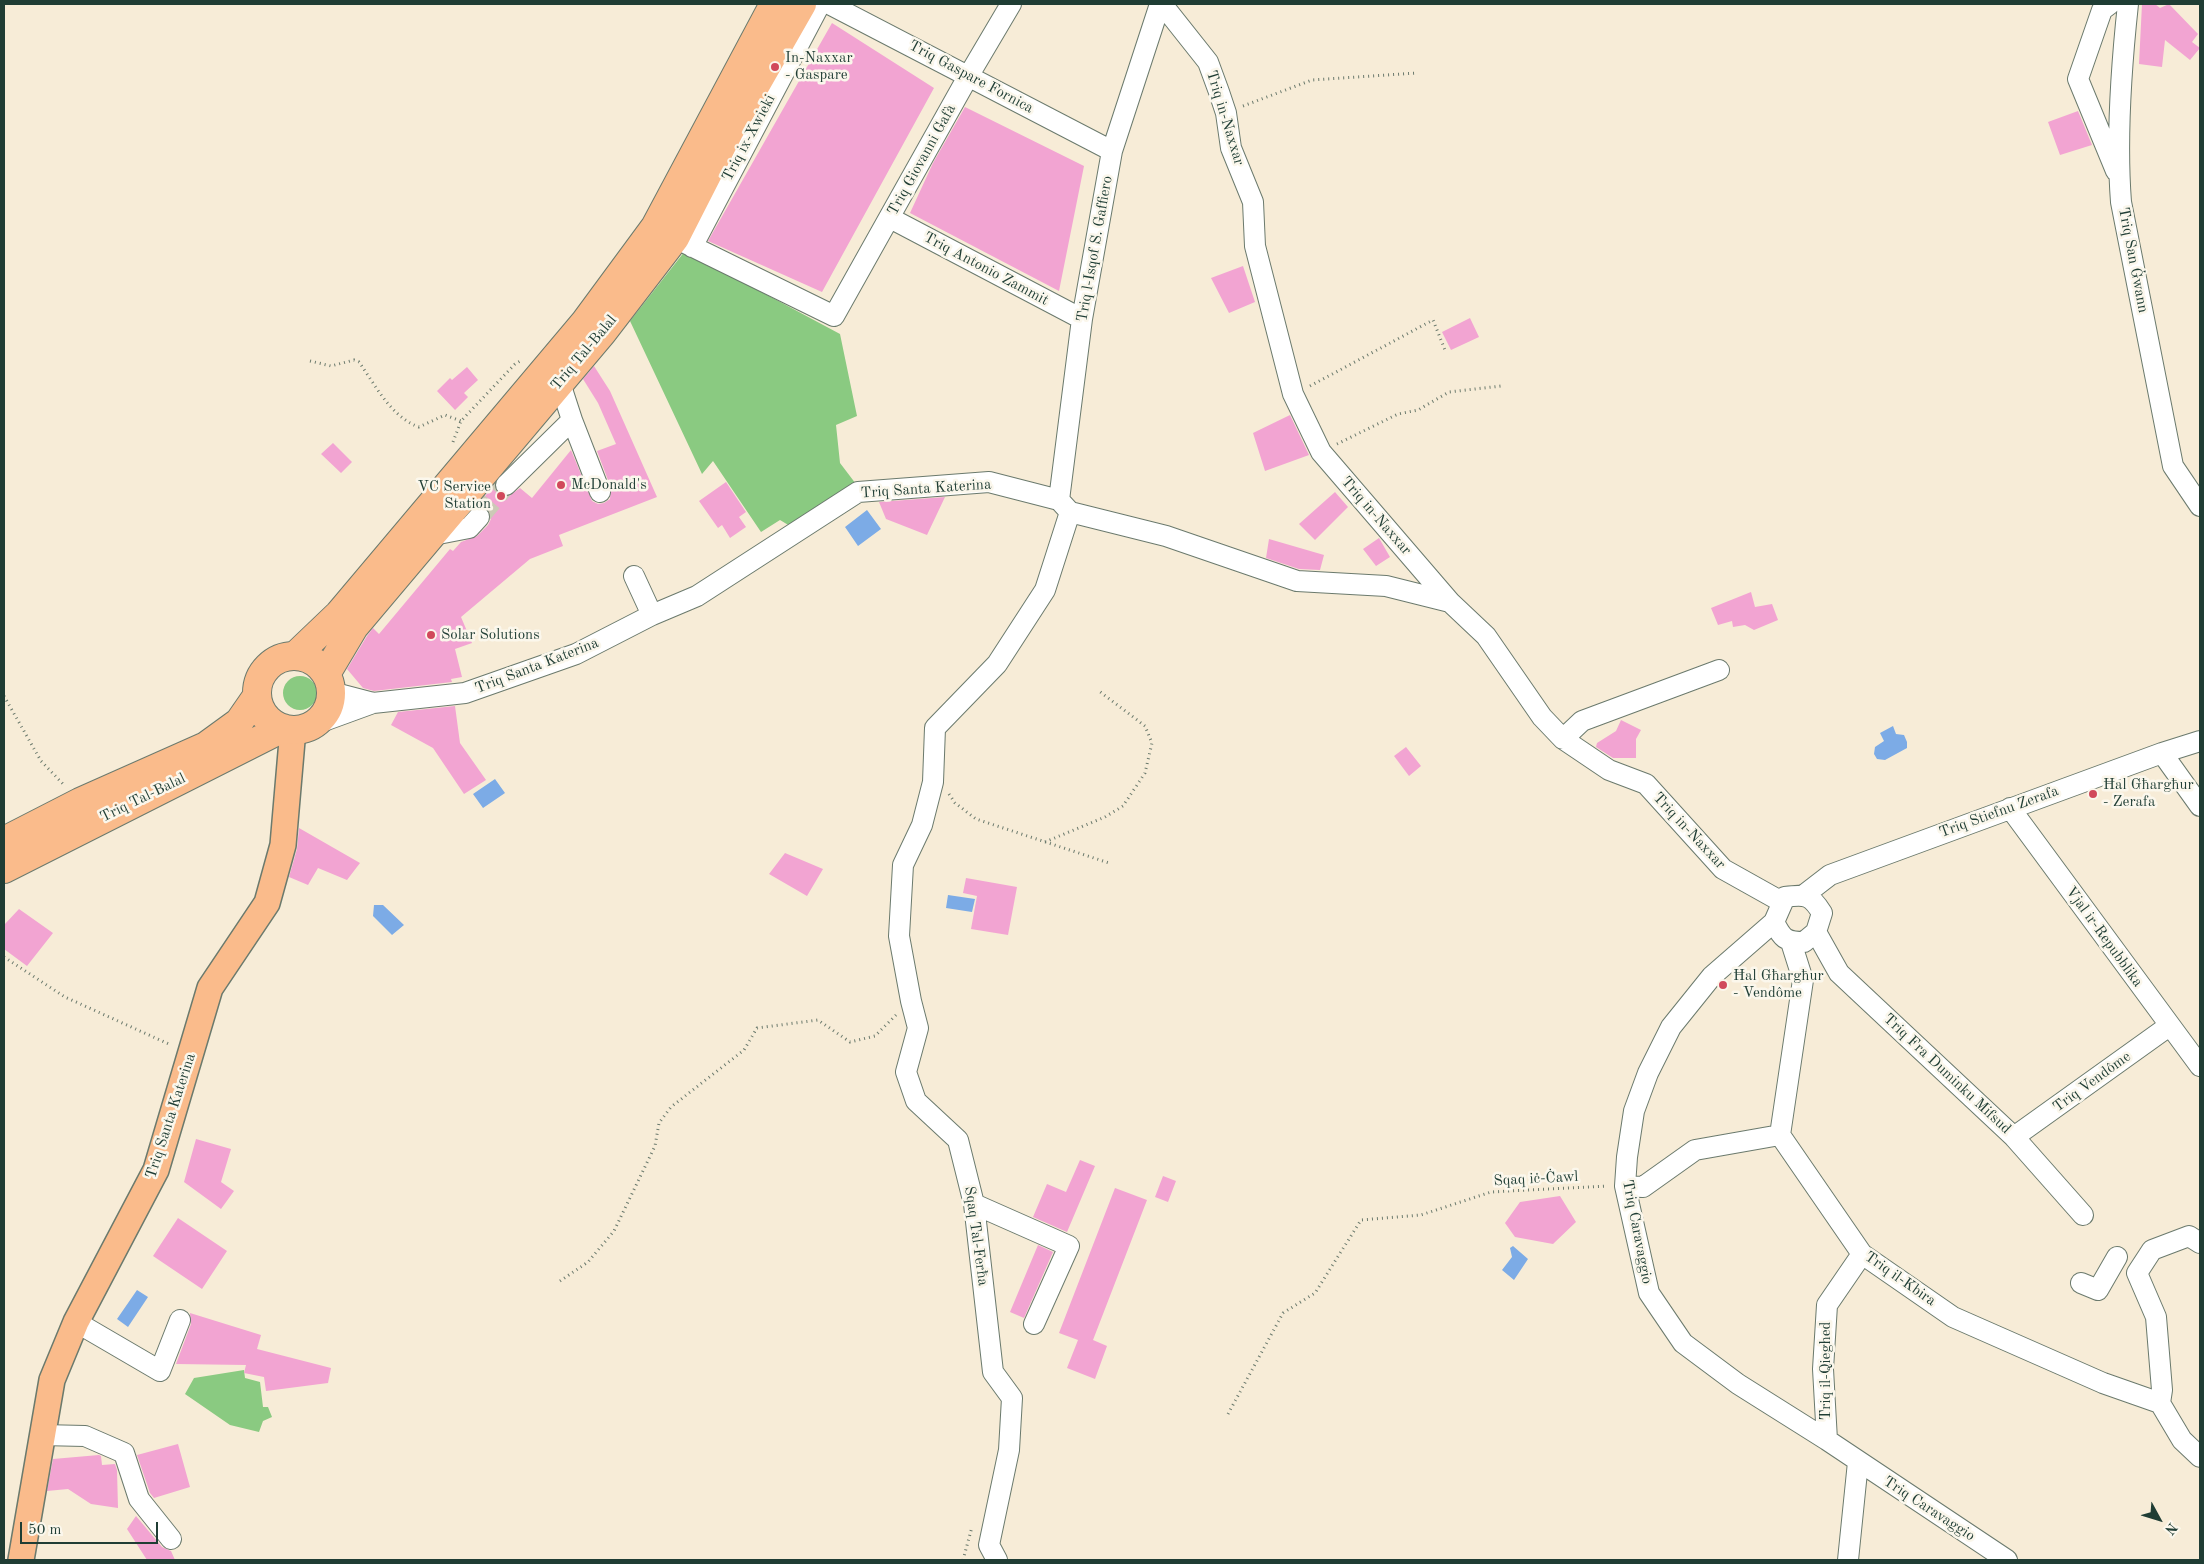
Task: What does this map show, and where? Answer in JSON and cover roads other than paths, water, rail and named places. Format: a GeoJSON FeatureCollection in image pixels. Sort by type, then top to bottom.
{"type":"FeatureCollection","features":[{"type":"Feature","properties":{"kind":"highway","name":"Triq Tal-Balal"},"geometry":{"type":"LineString","coordinates":[[4,841],[80,802],[206,746],[239,722],[257,696],[259,680],[268,666],[285,657],[295,656],[339,614],[591,314],[654,227],[774,4]]}},
{"type":"Feature","properties":{"kind":"highway","name":"Triq Tal-Balal"},"geometry":{"type":"LineString","coordinates":[[4,868],[324,714],[328,705],[328,683],[354,627],[428,536],[602,333],[683,242],[730,130],[802,4]]}},
{"type":"Feature","properties":{"kind":"highway"},"geometry":{"type":"LineString","coordinates":[[295,656],[314,661],[328,683]]}},
{"type":"Feature","properties":{"kind":"highway"},"geometry":{"type":"LineString","coordinates":[[257,696],[260,708],[266,717],[295,728]]}},
{"type":"Feature","properties":{"kind":"main road","name":"Triq Santa Katerina"},"geometry":{"type":"LineString","coordinates":[[21,1560],[41,1435],[52,1380],[76,1322],[156,1170],[210,988],[267,903],[283,845],[295,728]]}},
{"type":"Feature","properties":{"kind":"street","name":"Triq ix-Xwieki"},"geometry":{"type":"LineString","coordinates":[[683,242],[820,4]]}},
{"type":"Feature","properties":{"kind":"street","name":"Triq Gaspare Fornica"},"geometry":{"type":"LineString","coordinates":[[829,4],[969,75],[1112,151]]}},
{"type":"Feature","properties":{"kind":"street","name":"Triq Giovanni Gafà"},"geometry":{"type":"LineString","coordinates":[[683,242],[834,316],[1011,4]]}},
{"type":"Feature","properties":{"kind":"street","name":"Triq in-Naxxar"},"geometry":{"type":"LineString","coordinates":[[1161,4],[1208,62],[1226,113],[1231,148],[1253,202],[1255,246],[1293,394],[1321,452],[1450,602],[1486,636],[1542,717],[1563,739],[1609,770],[1646,784],[1723,869],[1782,902]]}},
{"type":"Feature","properties":{"kind":"street","name":"Triq l-Isqof S. Gaffiero"},"geometry":{"type":"LineString","coordinates":[[1064,506],[1082,319],[1112,151],[1161,4]]}},
{"type":"Feature","properties":{"kind":"street"},"geometry":{"type":"LineString","coordinates":[[2110,4],[2102,10],[2078,79],[2120,179]]}},
{"type":"Feature","properties":{"kind":"street","name":"Triq San Ġwann"},"geometry":{"type":"LineString","coordinates":[[2128,4],[2121,63],[2120,179],[2122,202],[2173,466],[2200,506]]}},
{"type":"Feature","properties":{"kind":"street","name":"Triq Antonio Zammit"},"geometry":{"type":"LineString","coordinates":[[890,218],[1082,319]]}},
{"type":"Feature","properties":{"kind":"street"},"geometry":{"type":"LineString","coordinates":[[560,383],[600,492]]}},
{"type":"Feature","properties":{"kind":"street"},"geometry":{"type":"LineString","coordinates":[[506,485],[572,420]]}},
{"type":"Feature","properties":{"kind":"street","name":"Triq Santa Katerina"},"geometry":{"type":"LineString","coordinates":[[295,728],[372,703],[465,693],[576,654],[652,615],[697,596],[858,492],[989,482],[1166,536],[1297,582],[1386,586],[1450,602]]}},
{"type":"Feature","properties":{"kind":"street","name":"Sqaq Tal-Ferħa"},"geometry":{"type":"LineString","coordinates":[[996,1560],[990,1545],[1009,1450],[1012,1398],[993,1372],[974,1204],[958,1140],[916,1100],[906,1072],[918,1028],[911,1001],[900,936],[903,865],[922,825],[933,782],[936,728],[997,664],[1045,590],[1064,506]]}},
{"type":"Feature","properties":{"kind":"street"},"geometry":{"type":"LineString","coordinates":[[428,536],[468,528],[479,517]]}},
{"type":"Feature","properties":{"kind":"street"},"geometry":{"type":"LineString","coordinates":[[634,576],[652,615]]}},
{"type":"Feature","properties":{"kind":"street"},"geometry":{"type":"LineString","coordinates":[[1563,739],[1582,721],[1718,670]]}},
{"type":"Feature","properties":{"kind":"street","name":"Triq Santa Katerina"},"geometry":{"type":"LineString","coordinates":[[328,683],[372,703]]}},
{"type":"Feature","properties":{"kind":"street","name":"Triq Stiefnu Zerafa"},"geometry":{"type":"LineString","coordinates":[[1804,895],[1830,875],[2010,808],[2200,741]]}},
{"type":"Feature","properties":{"kind":"street"},"geometry":{"type":"LineString","coordinates":[[2162,753],[2200,806]]}},
{"type":"Feature","properties":{"kind":"street","name":"Vjal ir-Repubblika"},"geometry":{"type":"LineString","coordinates":[[2010,808],[2170,1026],[2199,1062]]}},
{"type":"Feature","properties":{"kind":"street"},"geometry":{"type":"LineString","coordinates":[[1804,895],[1814,900],[1822,913],[1816,932],[1804,942],[1791,942],[1780,934],[1774,922],[1782,902],[1785,897],[1804,895]]}},
{"type":"Feature","properties":{"kind":"street","name":"Triq Caravaggio"},"geometry":{"type":"LineString","coordinates":[[1774,922],[1712,976],[1671,1027],[1648,1073],[1634,1112],[1627,1158],[1626,1186],[1649,1293],[1683,1343],[1738,1384],[1827,1440],[2007,1560]]}},
{"type":"Feature","properties":{"kind":"street","name":"Triq Fra Duminku Mifsud"},"geometry":{"type":"LineString","coordinates":[[1816,932],[1839,973],[2014,1137],[2083,1215]]}},
{"type":"Feature","properties":{"kind":"street"},"geometry":{"type":"LineString","coordinates":[[1626,1186],[1643,1187],[1695,1150],[1780,1135],[1803,980],[1791,942]]}},
{"type":"Feature","properties":{"kind":"street","name":"Triq Vendôme"},"geometry":{"type":"LineString","coordinates":[[2014,1137],[2170,1026]]}},
{"type":"Feature","properties":{"kind":"street","name":"Triq il-Kbira"},"geometry":{"type":"LineString","coordinates":[[1780,1135],[1862,1254],[1953,1317],[2103,1383],[2160,1403]]}},
{"type":"Feature","properties":{"kind":"street"},"geometry":{"type":"LineString","coordinates":[[974,1204],[1069,1246],[1034,1324]]}},
{"type":"Feature","properties":{"kind":"street"},"geometry":{"type":"LineString","coordinates":[[2138,1273],[2152,1250],[2189,1236],[2200,1243]]}},
{"type":"Feature","properties":{"kind":"street","name":"Triq il-Qieghed"},"geometry":{"type":"LineString","coordinates":[[1827,1440],[1823,1369],[1827,1304],[1862,1254]]}},
{"type":"Feature","properties":{"kind":"street"},"geometry":{"type":"LineString","coordinates":[[2081,1283],[2098,1290],[2113,1254],[2138,1273],[2156,1317],[2162,1390],[2160,1403],[2182,1440],[2200,1457]]}},
{"type":"Feature","properties":{"kind":"street"},"geometry":{"type":"LineString","coordinates":[[76,1322],[160,1371],[180,1320]]}},
{"type":"Feature","properties":{"kind":"street"},"geometry":{"type":"LineString","coordinates":[[41,1435],[85,1436],[124,1453],[139,1499],[171,1539]]}},
{"type":"Feature","properties":{"kind":"street"},"geometry":{"type":"LineString","coordinates":[[1848,1560],[1858,1462]]}},
{"type":"Feature","properties":{"kind":"water"},"geometry":{"type":"Polygon","coordinates":[[[867,510],[881,529],[858,546],[845,527],[867,510]]]}},
{"type":"Feature","properties":{"kind":"water"},"geometry":{"type":"Polygon","coordinates":[[[1893,726],[1896,734],[1904,735],[1907,748],[1885,760],[1877,759],[1874,754],[1875,747],[1884,741],[1880,733],[1893,726]]]}},
{"type":"Feature","properties":{"kind":"water"},"geometry":{"type":"Polygon","coordinates":[[[495,779],[505,793],[483,808],[473,794],[495,779]]]}},
{"type":"Feature","properties":{"kind":"water"},"geometry":{"type":"Polygon","coordinates":[[[948,895],[975,899],[972,912],[946,908],[948,895]]]}},
{"type":"Feature","properties":{"kind":"water"},"geometry":{"type":"Polygon","coordinates":[[[374,905],[383,905],[404,925],[392,935],[373,916],[374,905]]]}},
{"type":"Feature","properties":{"kind":"water"},"geometry":{"type":"Polygon","coordinates":[[[1513,1246],[1528,1259],[1514,1280],[1502,1270],[1512,1257],[1510,1248],[1513,1246]]]}},
{"type":"Feature","properties":{"kind":"water"},"geometry":{"type":"Polygon","coordinates":[[[137,1290],[148,1297],[128,1327],[117,1319],[137,1290]]]}},
{"type":"Feature","properties":{"kind":"tunnel"},"geometry":{"type":"LineString","coordinates":[[479,517],[506,485]]}},
{"type":"Feature","properties":{"kind":"place","name":"In-Naxxar - Gaspare"},"geometry":{"type":"Point","coordinates":[775,67]}},
{"type":"Feature","properties":{"kind":"place","name":"McDonald's"},"geometry":{"type":"Point","coordinates":[561,485]}},
{"type":"Feature","properties":{"kind":"place","name":"VC Service Station"},"geometry":{"type":"Point","coordinates":[501,496]}},
{"type":"Feature","properties":{"kind":"place","name":"Solar Solutions"},"geometry":{"type":"Point","coordinates":[431,635]}},
{"type":"Feature","properties":{"kind":"place","name":"Ħal Għargħur - Zerafa"},"geometry":{"type":"Point","coordinates":[2093,794]}},
{"type":"Feature","properties":{"kind":"place","name":"Ħal Għargħur - Vendôme"},"geometry":{"type":"Point","coordinates":[1723,985]}}]}
